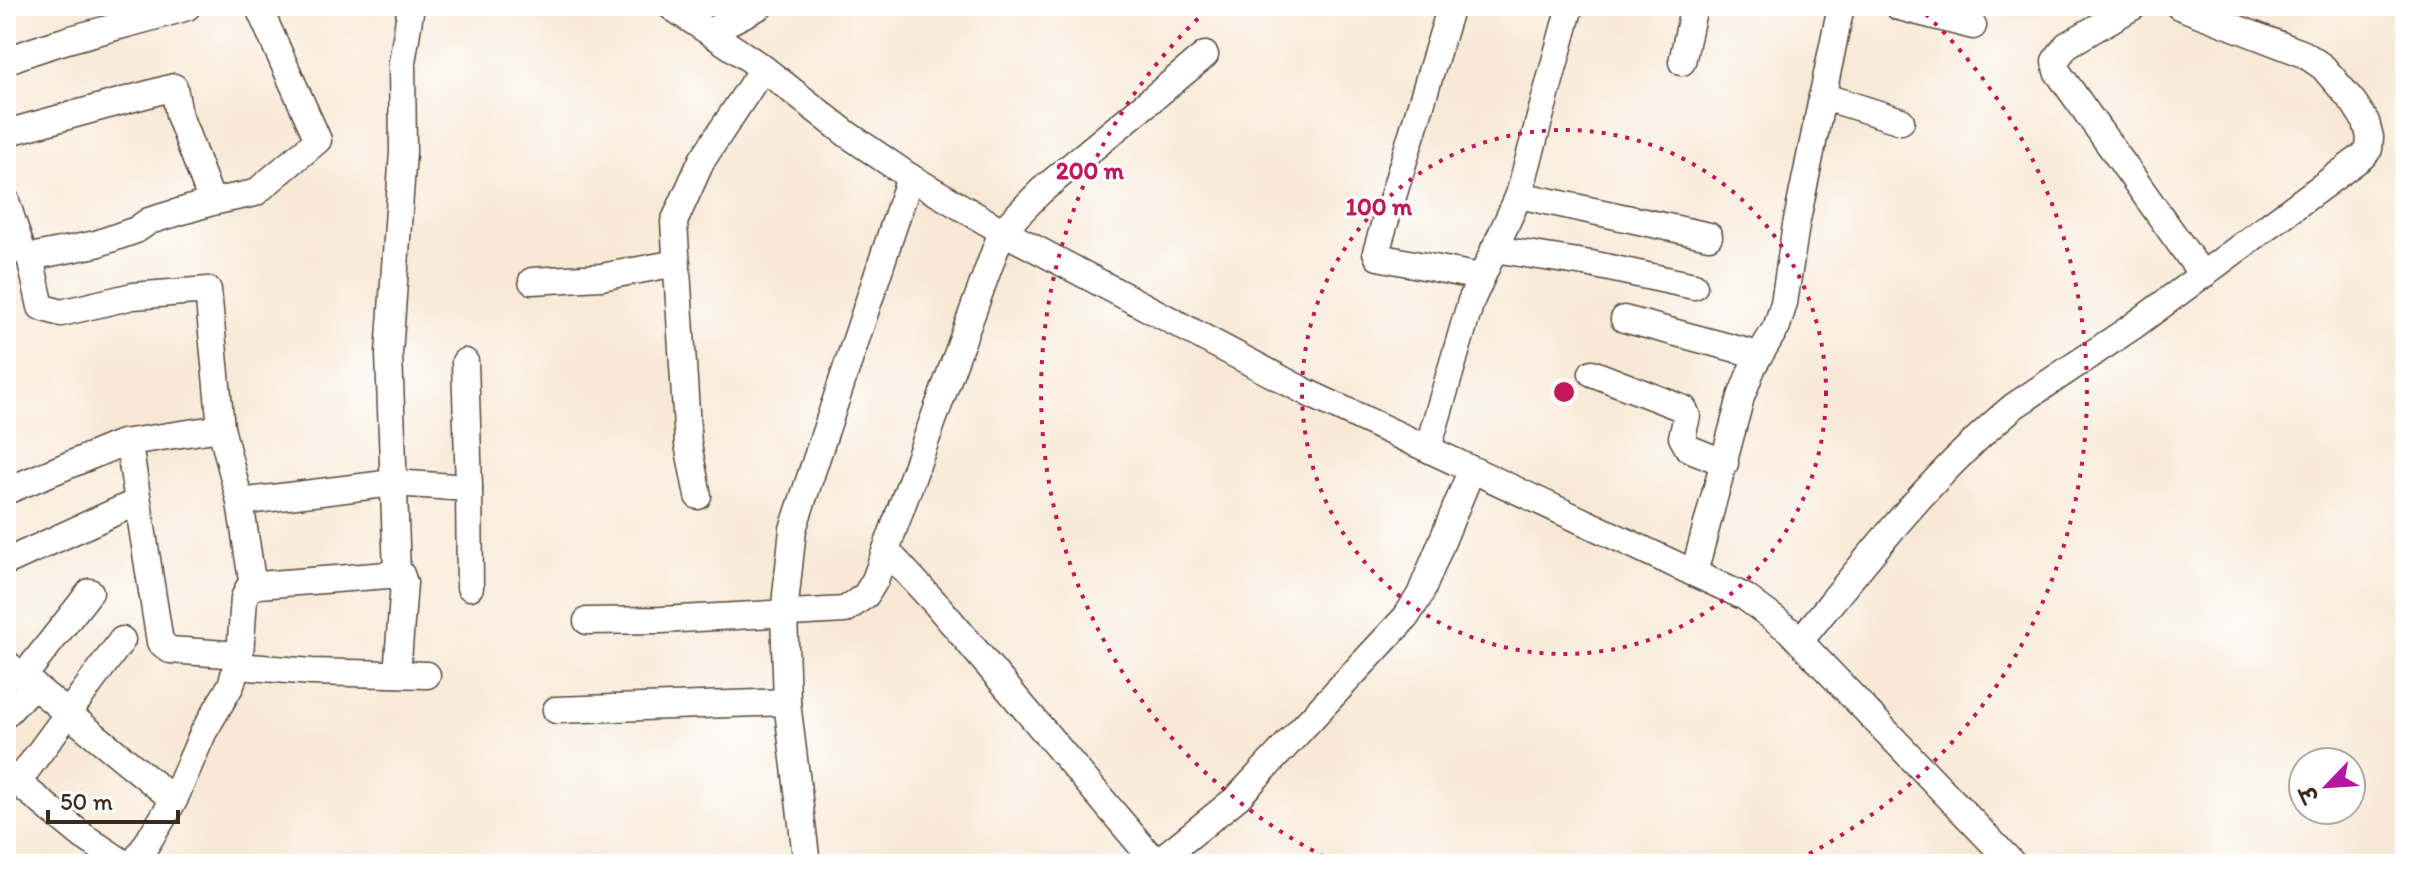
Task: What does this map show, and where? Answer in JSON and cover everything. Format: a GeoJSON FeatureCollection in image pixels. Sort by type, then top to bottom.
{"type":"FeatureCollection","features":[{"type":"Feature","properties":{"kind":"street"},"geometry":{"type":"LineString","coordinates":[[30,257],[96,244],[136,230],[149,221],[255,193],[318,140],[258,6]]}},
{"type":"Feature","properties":{"kind":"street"},"geometry":{"type":"LineString","coordinates":[[397,573],[389,354],[403,152],[402,63],[411,6]]}},
{"type":"Feature","properties":{"kind":"street"},"geometry":{"type":"LineString","coordinates":[[670,6],[763,68],[847,134],[910,177],[1002,231],[1308,393],[1745,597],[1800,641],[2013,864]]}},
{"type":"Feature","properties":{"kind":"street"},"geometry":{"type":"LineString","coordinates":[[711,31],[760,6]]}},
{"type":"Feature","properties":{"kind":"street"},"geometry":{"type":"LineString","coordinates":[[1451,6],[1376,252],[1378,257],[1480,277]]}},
{"type":"Feature","properties":{"kind":"street"},"geometry":{"type":"LineString","coordinates":[[1428,448],[1480,277],[1519,195],[1570,6]]}},
{"type":"Feature","properties":{"kind":"street"},"geometry":{"type":"LineString","coordinates":[[1682,62],[1694,6]]}},
{"type":"Feature","properties":{"kind":"street"},"geometry":{"type":"LineString","coordinates":[[1694,573],[1741,397],[1759,355],[1777,326],[1784,303],[1796,225],[1841,6]]}},
{"type":"Feature","properties":{"kind":"street"},"geometry":{"type":"LineString","coordinates":[[1894,6],[1973,26]]}},
{"type":"Feature","properties":{"kind":"street"},"geometry":{"type":"LineString","coordinates":[[2134,6],[2067,45],[2055,61],[2057,71],[2203,276]]}},
{"type":"Feature","properties":{"kind":"street"},"geometry":{"type":"LineString","coordinates":[[1800,641],[1876,548],[1986,430],[2014,406],[2203,276],[2369,149],[2366,122],[2323,67],[2304,54],[2179,6]]}},
{"type":"Feature","properties":{"kind":"street"},"geometry":{"type":"LineString","coordinates":[[6,61],[49,45],[187,7]]}},
{"type":"Feature","properties":{"kind":"street"},"geometry":{"type":"LineString","coordinates":[[587,621],[845,610],[866,595],[875,580],[1002,231],[1041,191],[1205,55]]}},
{"type":"Feature","properties":{"kind":"street"},"geometry":{"type":"LineString","coordinates":[[698,496],[688,444],[674,222],[702,160],[763,68]]}},
{"type":"Feature","properties":{"kind":"street"},"geometry":{"type":"LineString","coordinates":[[6,133],[174,87],[179,115],[212,202]]}},
{"type":"Feature","properties":{"kind":"street"},"geometry":{"type":"LineString","coordinates":[[1822,96],[1901,121]]}},
{"type":"Feature","properties":{"kind":"street"},"geometry":{"type":"LineString","coordinates":[[807,864],[787,702],[784,614],[793,529],[910,177]]}},
{"type":"Feature","properties":{"kind":"street"},"geometry":{"type":"LineString","coordinates":[[1519,195],[1709,236]]}},
{"type":"Feature","properties":{"kind":"street"},"geometry":{"type":"LineString","coordinates":[[6,201],[22,250],[30,257],[41,307],[61,313],[133,296],[208,290],[221,428],[240,502],[253,587]]}},
{"type":"Feature","properties":{"kind":"street"},"geometry":{"type":"LineString","coordinates":[[1494,249],[1591,264],[1694,286]]}},
{"type":"Feature","properties":{"kind":"street"},"geometry":{"type":"LineString","coordinates":[[532,281],[601,277],[677,263]]}},
{"type":"Feature","properties":{"kind":"street"},"geometry":{"type":"LineString","coordinates":[[1624,319],[1759,355]]}},
{"type":"Feature","properties":{"kind":"street"},"geometry":{"type":"LineString","coordinates":[[465,362],[470,587]]}},
{"type":"Feature","properties":{"kind":"street"},"geometry":{"type":"LineString","coordinates":[[1592,373],[1684,409],[1687,416],[1682,437],[1684,442],[1696,453],[1725,463]]}},
{"type":"Feature","properties":{"kind":"street"},"geometry":{"type":"LineString","coordinates":[[6,491],[125,443],[221,428]]}},
{"type":"Feature","properties":{"kind":"street"},"geometry":{"type":"LineString","coordinates":[[125,443],[130,451],[160,642],[170,650],[312,672],[427,675]]}},
{"type":"Feature","properties":{"kind":"street"},"geometry":{"type":"LineString","coordinates":[[886,550],[937,605],[1156,863],[1238,797],[1406,617],[1420,595],[1471,471]]}},
{"type":"Feature","properties":{"kind":"street"},"geometry":{"type":"LineString","coordinates":[[240,502],[393,483],[469,488]]}},
{"type":"Feature","properties":{"kind":"street"},"geometry":{"type":"LineString","coordinates":[[6,562],[137,502]]}},
{"type":"Feature","properties":{"kind":"street"},"geometry":{"type":"LineString","coordinates":[[134,864],[174,800],[203,733],[231,685],[239,660],[244,598],[253,587],[397,573],[404,578],[397,674]]}},
{"type":"Feature","properties":{"kind":"street"},"geometry":{"type":"LineString","coordinates":[[6,714],[21,675],[90,592]]}},
{"type":"Feature","properties":{"kind":"street"},"geometry":{"type":"LineString","coordinates":[[122,640],[68,714],[12,778],[83,836],[125,864]]}},
{"type":"Feature","properties":{"kind":"street"},"geometry":{"type":"LineString","coordinates":[[21,675],[174,800]]}},
{"type":"Feature","properties":{"kind":"street"},"geometry":{"type":"LineString","coordinates":[[556,710],[787,702]]}}]}
